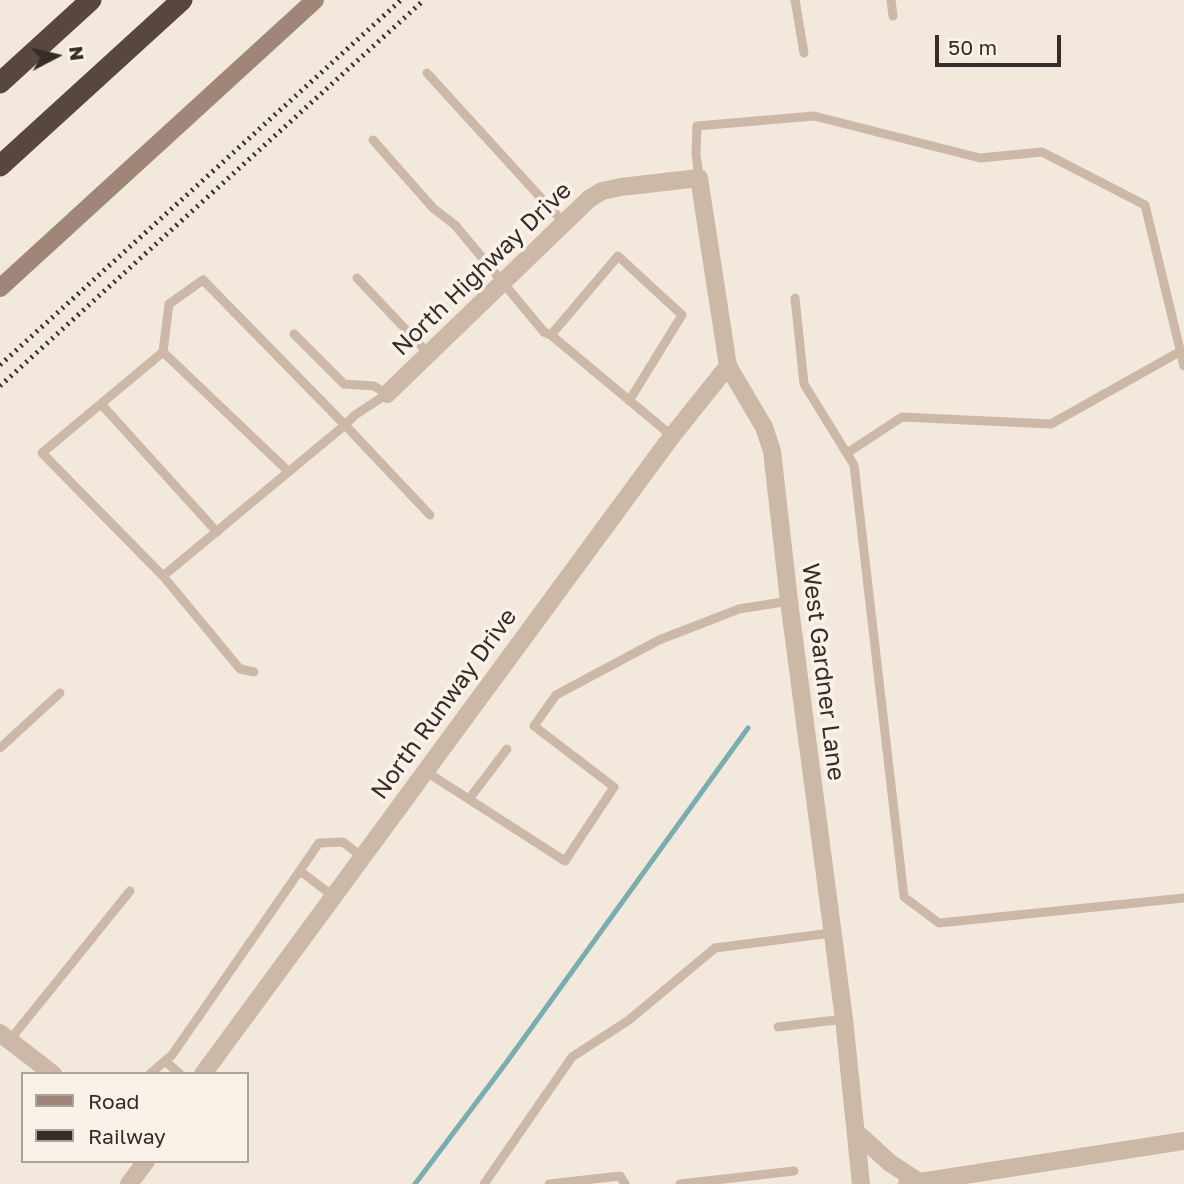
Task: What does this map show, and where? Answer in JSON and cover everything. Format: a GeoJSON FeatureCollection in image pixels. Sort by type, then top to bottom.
{"type":"FeatureCollection","features":[{"type":"Feature","properties":{"kind":"highway"},"geometry":{"type":"LineString","coordinates":[[0,83],[90,0]]}},
{"type":"Feature","properties":{"kind":"highway"},"geometry":{"type":"LineString","coordinates":[[0,166],[182,0]]}},
{"type":"Feature","properties":{"kind":"main road"},"geometry":{"type":"LineString","coordinates":[[0,288],[315,0]]}},
{"type":"Feature","properties":{"kind":"street","name":"North Highway Drive"},"geometry":{"type":"LineString","coordinates":[[387,394],[589,199],[602,191],[699,178]]}},
{"type":"Feature","properties":{"kind":"street","name":"West Gardner Lane"},"geometry":{"type":"LineString","coordinates":[[699,178],[728,366],[764,427],[772,451],[844,1019],[861,1184]]}},
{"type":"Feature","properties":{"kind":"street","name":"North Runway Drive"},"geometry":{"type":"LineString","coordinates":[[204,1072],[671,436],[728,366]]}},
{"type":"Feature","properties":{"kind":"street"},"geometry":{"type":"LineString","coordinates":[[4,1037],[50,1072]]}},
{"type":"Feature","properties":{"kind":"street"},"geometry":{"type":"LineString","coordinates":[[857,1133],[913,1183],[1184,1141]]}},
{"type":"Feature","properties":{"kind":"street"},"geometry":{"type":"LineString","coordinates":[[129,1184],[145,1163]]}},
{"type":"Feature","properties":{"kind":"lane"},"geometry":{"type":"LineString","coordinates":[[795,0],[804,53]]}},
{"type":"Feature","properties":{"kind":"lane"},"geometry":{"type":"LineString","coordinates":[[891,0],[893,16]]}},
{"type":"Feature","properties":{"kind":"lane"},"geometry":{"type":"LineString","coordinates":[[427,73],[563,222]]}},
{"type":"Feature","properties":{"kind":"lane"},"geometry":{"type":"LineString","coordinates":[[699,178],[697,126],[814,116],[980,158],[1042,152],[1145,205],[1184,366]]}},
{"type":"Feature","properties":{"kind":"lane"},"geometry":{"type":"LineString","coordinates":[[373,139],[433,208],[455,225],[544,332],[551,335],[671,436]]}},
{"type":"Feature","properties":{"kind":"lane"},"geometry":{"type":"LineString","coordinates":[[551,335],[618,256],[682,314],[629,401]]}},
{"type":"Feature","properties":{"kind":"lane"},"geometry":{"type":"LineString","coordinates":[[357,278],[428,353]]}},
{"type":"Feature","properties":{"kind":"lane"},"geometry":{"type":"LineString","coordinates":[[254,672],[240,669],[163,576],[42,453],[163,352],[169,304],[203,280],[430,514]]}},
{"type":"Feature","properties":{"kind":"lane"},"geometry":{"type":"LineString","coordinates":[[796,298],[804,384],[854,465],[904,897],[939,923],[1184,898]]}},
{"type":"Feature","properties":{"kind":"lane"},"geometry":{"type":"LineString","coordinates":[[163,576],[355,415],[387,394],[374,386],[344,384],[294,334]]}},
{"type":"Feature","properties":{"kind":"lane"},"geometry":{"type":"LineString","coordinates":[[847,453],[902,417],[1051,424],[1181,351]]}},
{"type":"Feature","properties":{"kind":"lane"},"geometry":{"type":"LineString","coordinates":[[163,352],[289,472]]}},
{"type":"Feature","properties":{"kind":"lane"},"geometry":{"type":"LineString","coordinates":[[101,404],[217,532]]}},
{"type":"Feature","properties":{"kind":"lane"},"geometry":{"type":"LineString","coordinates":[[425,771],[565,861],[614,787],[534,726],[556,695],[659,640],[739,609],[789,601]]}},
{"type":"Feature","properties":{"kind":"lane"},"geometry":{"type":"LineString","coordinates":[[0,748],[60,694]]}},
{"type":"Feature","properties":{"kind":"lane"},"geometry":{"type":"LineString","coordinates":[[470,799],[507,750]]}},
{"type":"Feature","properties":{"kind":"lane"},"geometry":{"type":"LineString","coordinates":[[152,1072],[172,1055],[319,843],[343,842],[362,857]]}},
{"type":"Feature","properties":{"kind":"lane"},"geometry":{"type":"LineString","coordinates":[[300,871],[333,896]]}},
{"type":"Feature","properties":{"kind":"lane"},"geometry":{"type":"LineString","coordinates":[[4,1037],[130,891]]}},
{"type":"Feature","properties":{"kind":"lane"},"geometry":{"type":"LineString","coordinates":[[484,1184],[572,1057],[629,1020],[715,948],[831,933]]}},
{"type":"Feature","properties":{"kind":"lane"},"geometry":{"type":"LineString","coordinates":[[778,1027],[844,1019]]}},
{"type":"Feature","properties":{"kind":"lane"},"geometry":{"type":"LineString","coordinates":[[165,1061],[178,1072]]}},
{"type":"Feature","properties":{"kind":"lane"},"geometry":{"type":"LineString","coordinates":[[680,1184],[794,1171]]}},
{"type":"Feature","properties":{"kind":"lane"},"geometry":{"type":"LineString","coordinates":[[549,1184],[620,1176],[625,1184]]}},
{"type":"Feature","properties":{"kind":"waterway"},"geometry":{"type":"LineString","coordinates":[[415,1184],[506,1063],[748,728]]}},
{"type":"Feature","properties":{"kind":"railway"},"geometry":{"type":"LineString","coordinates":[[0,365],[401,0]]}},
{"type":"Feature","properties":{"kind":"railway"},"geometry":{"type":"LineString","coordinates":[[0,386],[424,0]]}}]}
